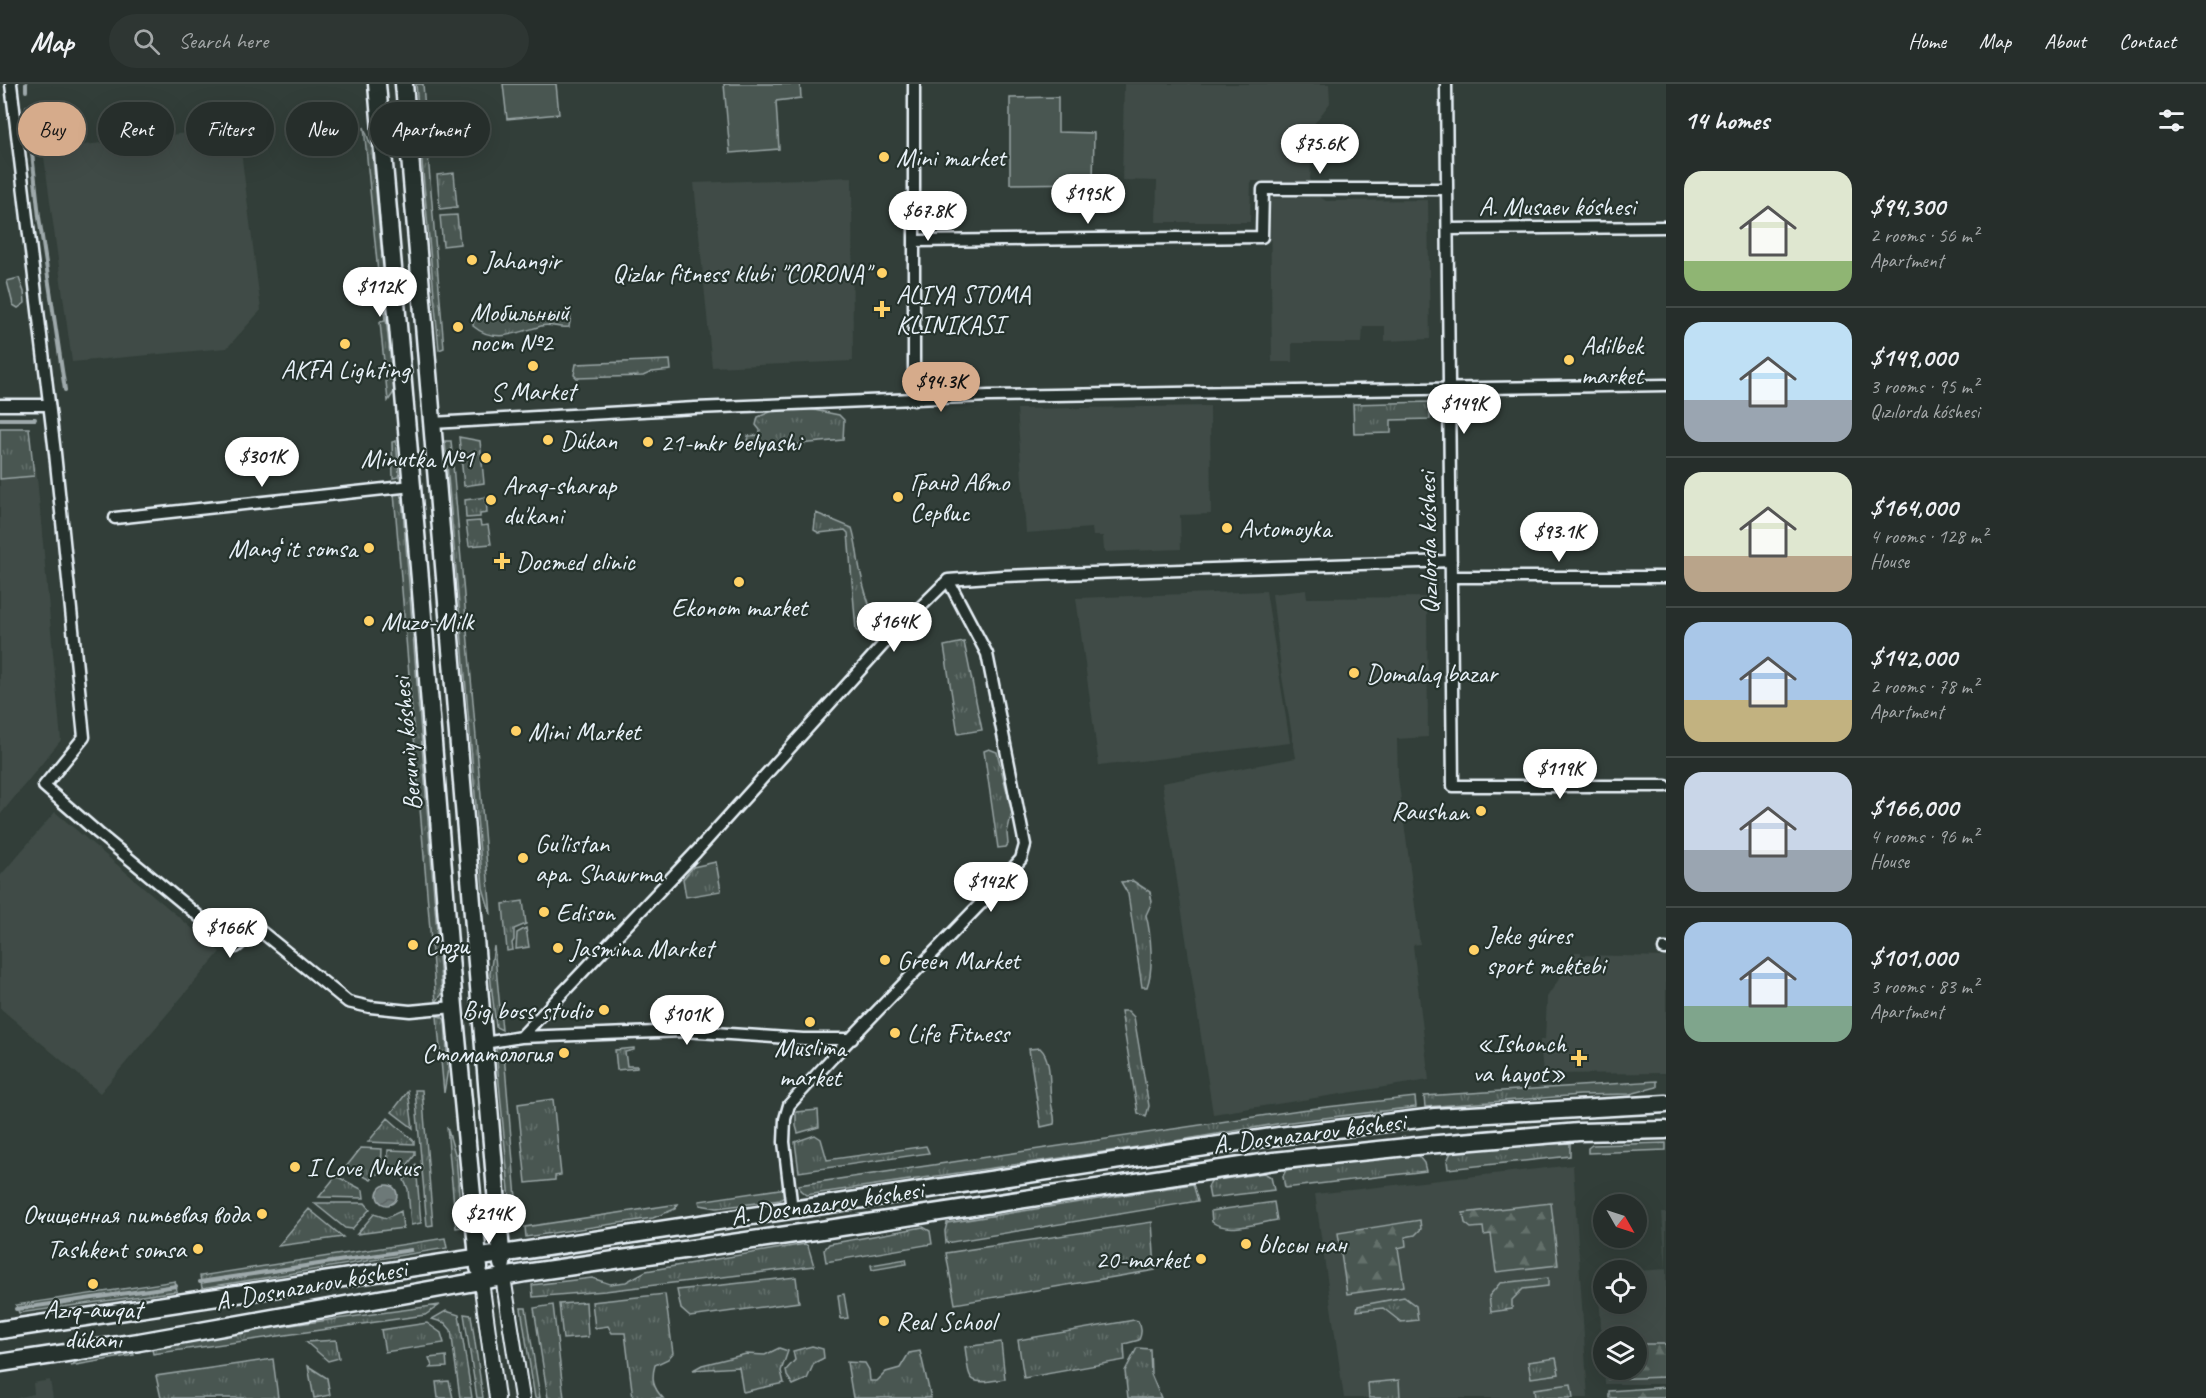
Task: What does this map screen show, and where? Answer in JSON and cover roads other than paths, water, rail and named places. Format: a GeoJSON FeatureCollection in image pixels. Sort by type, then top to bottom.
{"type":"FeatureCollection","features":[{"type":"Feature","properties":{"kind":"main road","name":"Beruniy kóshesi"},"geometry":{"type":"LineString","coordinates":[[377,84],[454,1007],[481,1281]]}},
{"type":"Feature","properties":{"kind":"main road","name":"Beruniy kóshesi"},"geometry":{"type":"LineString","coordinates":[[404,84],[503,1277]]}},
{"type":"Feature","properties":{"kind":"main road"},"geometry":{"type":"LineString","coordinates":[[420,579],[445,577]]}},
{"type":"Feature","properties":{"kind":"main road","name":"A. Dosnazarov kóshesi"},"geometry":{"type":"LineString","coordinates":[[0,1330],[437,1265],[1182,1149],[1435,1117],[1666,1104]]}},
{"type":"Feature","properties":{"kind":"main road","name":"A. Dosnazarov kóshesi"},"geometry":{"type":"LineString","coordinates":[[0,1363],[139,1342],[535,1271],[1274,1161],[1567,1133],[1666,1131]]}},
{"type":"Feature","properties":{"kind":"main road"},"geometry":{"type":"LineString","coordinates":[[474,1225],[489,1228],[498,1222]]}},
{"type":"Feature","properties":{"kind":"main road"},"geometry":{"type":"LineString","coordinates":[[531,1249],[526,1260],[528,1268],[535,1271]]}},
{"type":"Feature","properties":{"kind":"main road"},"geometry":{"type":"LineString","coordinates":[[437,1265],[446,1275],[442,1288]]}},
{"type":"Feature","properties":{"kind":"street"},"geometry":{"type":"LineString","coordinates":[[11,84],[50,405],[84,737],[44,786],[236,947],[258,929],[348,1002],[369,1007],[410,1011],[454,1007]]}},
{"type":"Feature","properties":{"kind":"street"},"geometry":{"type":"LineString","coordinates":[[914,84],[914,399]]}},
{"type":"Feature","properties":{"kind":"street","name":"Qızılorda kóshesi"},"geometry":{"type":"LineString","coordinates":[[1446,84],[1453,786],[1666,786]]}},
{"type":"Feature","properties":{"kind":"street"},"geometry":{"type":"LineString","coordinates":[[914,241],[1262,237],[1263,189],[1447,189]]}},
{"type":"Feature","properties":{"kind":"street","name":"A. Musaev kóshesi"},"geometry":{"type":"LineString","coordinates":[[1448,229],[1666,228]]}},
{"type":"Feature","properties":{"kind":"street"},"geometry":{"type":"LineString","coordinates":[[432,423],[695,408],[989,396],[1666,385]]}},
{"type":"Feature","properties":{"kind":"street"},"geometry":{"type":"LineString","coordinates":[[0,405],[50,405]]}},
{"type":"Feature","properties":{"kind":"street"},"geometry":{"type":"LineString","coordinates":[[115,518],[412,486]]}},
{"type":"Feature","properties":{"kind":"street"},"geometry":{"type":"LineString","coordinates":[[521,1037],[703,844],[878,650],[948,580],[1003,576],[1451,561]]}},
{"type":"Feature","properties":{"kind":"street"},"geometry":{"type":"LineString","coordinates":[[1451,577],[1666,577]]}},
{"type":"Feature","properties":{"kind":"street"},"geometry":{"type":"LineString","coordinates":[[792,1210],[784,1142],[785,1119],[789,1105],[972,913],[1021,859],[1025,845],[987,654],[948,580]]}},
{"type":"Feature","properties":{"kind":"street"},"geometry":{"type":"LineString","coordinates":[[484,1043],[521,1037],[684,1031],[803,1039],[852,1039]]}},
{"type":"Feature","properties":{"kind":"street","name":"Beruniy kóshesi"},"geometry":{"type":"LineString","coordinates":[[503,1277],[522,1398]]}},
{"type":"Feature","properties":{"kind":"street","name":"Beruniy kóshesi"},"geometry":{"type":"LineString","coordinates":[[481,1281],[497,1398]]}},
{"type":"Feature","properties":{"kind":"street"},"geometry":{"type":"LineString","coordinates":[[486,1323],[490,1317],[497,1314],[510,1320]]}},
{"type":"Feature","properties":{"kind":"water"},"geometry":{"type":"Polygon","coordinates":[[[387,1185],[394,1188],[397,1195],[394,1202],[387,1205],[380,1202],[377,1195],[380,1188],[387,1185]]]}},
{"type":"Feature","properties":{"kind":"waterway"},"geometry":{"type":"LineString","coordinates":[[26,84],[26,91]]}},
{"type":"Feature","properties":{"kind":"waterway"},"geometry":{"type":"LineString","coordinates":[[32,156],[39,217],[65,390]]}},
{"type":"Feature","properties":{"kind":"waterway"},"geometry":{"type":"LineString","coordinates":[[0,419],[35,419]]}},
{"type":"Feature","properties":{"kind":"waterway"},"geometry":{"type":"LineString","coordinates":[[200,1282],[411,1250]]}},
{"type":"Feature","properties":{"kind":"waterway"},"geometry":{"type":"LineString","coordinates":[[16,1309],[176,1286]]}},
{"type":"Feature","properties":{"kind":"place","name":"Mini market"},"geometry":{"type":"Point","coordinates":[884,157]}},
{"type":"Feature","properties":{"kind":"place","name":"Jahangir"},"geometry":{"type":"Point","coordinates":[472,260]}},
{"type":"Feature","properties":{"kind":"place","name":"Qizlar fitness klubi \"CORONA\""},"geometry":{"type":"Point","coordinates":[882,273]}},
{"type":"Feature","properties":{"kind":"place","name":"ALIYA STOMA KLINIKASI"},"geometry":{"type":"Point","coordinates":[882,309]}},
{"type":"Feature","properties":{"kind":"place","name":"Мобильный пост №2"},"geometry":{"type":"Point","coordinates":[458,327]}},
{"type":"Feature","properties":{"kind":"place","name":"AKFA Lighting"},"geometry":{"type":"Point","coordinates":[345,344]}},
{"type":"Feature","properties":{"kind":"place","name":"Adilbek market"},"geometry":{"type":"Point","coordinates":[1569,360]}},
{"type":"Feature","properties":{"kind":"place","name":"S Market"},"geometry":{"type":"Point","coordinates":[533,366]}},
{"type":"Feature","properties":{"kind":"place","name":"Dúkan"},"geometry":{"type":"Point","coordinates":[548,440]}},
{"type":"Feature","properties":{"kind":"place","name":"21-mkr belyashi"},"geometry":{"type":"Point","coordinates":[648,442]}},
{"type":"Feature","properties":{"kind":"place","name":"Minutka №1"},"geometry":{"type":"Point","coordinates":[486,458]}},
{"type":"Feature","properties":{"kind":"place","name":"Гранд Авто Сервис"},"geometry":{"type":"Point","coordinates":[898,497]}},
{"type":"Feature","properties":{"kind":"place","name":"Araq-sharap du'kani"},"geometry":{"type":"Point","coordinates":[491,500]}},
{"type":"Feature","properties":{"kind":"place","name":"Avtomoyka"},"geometry":{"type":"Point","coordinates":[1227,528]}},
{"type":"Feature","properties":{"kind":"place","name":"Mangʻit somsa"},"geometry":{"type":"Point","coordinates":[369,548]}},
{"type":"Feature","properties":{"kind":"place","name":"Docmed clinic"},"geometry":{"type":"Point","coordinates":[502,561]}},
{"type":"Feature","properties":{"kind":"place","name":"Ekonom market"},"geometry":{"type":"Point","coordinates":[739,582]}},
{"type":"Feature","properties":{"kind":"place","name":"Muzo-Milk"},"geometry":{"type":"Point","coordinates":[369,621]}},
{"type":"Feature","properties":{"kind":"place","name":"Domalaq bazar"},"geometry":{"type":"Point","coordinates":[1354,673]}},
{"type":"Feature","properties":{"kind":"place","name":"Mini Market"},"geometry":{"type":"Point","coordinates":[516,731]}},
{"type":"Feature","properties":{"kind":"place","name":"Raushan"},"geometry":{"type":"Point","coordinates":[1481,811]}},
{"type":"Feature","properties":{"kind":"place","name":"Gu'listan apa. Shawrma"},"geometry":{"type":"Point","coordinates":[523,858]}},
{"type":"Feature","properties":{"kind":"place","name":"Edison"},"geometry":{"type":"Point","coordinates":[544,912]}},
{"type":"Feature","properties":{"kind":"place","name":"Сюзи"},"geometry":{"type":"Point","coordinates":[413,945]}},
{"type":"Feature","properties":{"kind":"place","name":"Jasmina Market"},"geometry":{"type":"Point","coordinates":[558,948]}},
{"type":"Feature","properties":{"kind":"place","name":"Jeke gúres sport mektebi"},"geometry":{"type":"Point","coordinates":[1474,950]}},
{"type":"Feature","properties":{"kind":"place","name":"Green Market"},"geometry":{"type":"Point","coordinates":[885,960]}},
{"type":"Feature","properties":{"kind":"place","name":"Big boss studio"},"geometry":{"type":"Point","coordinates":[604,1010]}},
{"type":"Feature","properties":{"kind":"place","name":"Muslima market"},"geometry":{"type":"Point","coordinates":[810,1022]}},
{"type":"Feature","properties":{"kind":"place","name":"Life Fitness"},"geometry":{"type":"Point","coordinates":[895,1033]}},
{"type":"Feature","properties":{"kind":"place","name":"Стоматология"},"geometry":{"type":"Point","coordinates":[564,1053]}},
{"type":"Feature","properties":{"kind":"place","name":"«Ishonch va hayot»"},"geometry":{"type":"Point","coordinates":[1579,1058]}},
{"type":"Feature","properties":{"kind":"place","name":"I Love Nukus"},"geometry":{"type":"Point","coordinates":[295,1167]}},
{"type":"Feature","properties":{"kind":"place","name":"Очищенная питьевая вода"},"geometry":{"type":"Point","coordinates":[262,1214]}},
{"type":"Feature","properties":{"kind":"place","name":"Ыссы нан"},"geometry":{"type":"Point","coordinates":[1246,1244]}},
{"type":"Feature","properties":{"kind":"place","name":"Tashkent somsa"},"geometry":{"type":"Point","coordinates":[198,1249]}},
{"type":"Feature","properties":{"kind":"place","name":"20-market"},"geometry":{"type":"Point","coordinates":[1201,1259]}},
{"type":"Feature","properties":{"kind":"place","name":"Azıq-awqat dúkanı"},"geometry":{"type":"Point","coordinates":[93,1284]}},
{"type":"Feature","properties":{"kind":"place","name":"Real School"},"geometry":{"type":"Point","coordinates":[884,1321]}}]}
